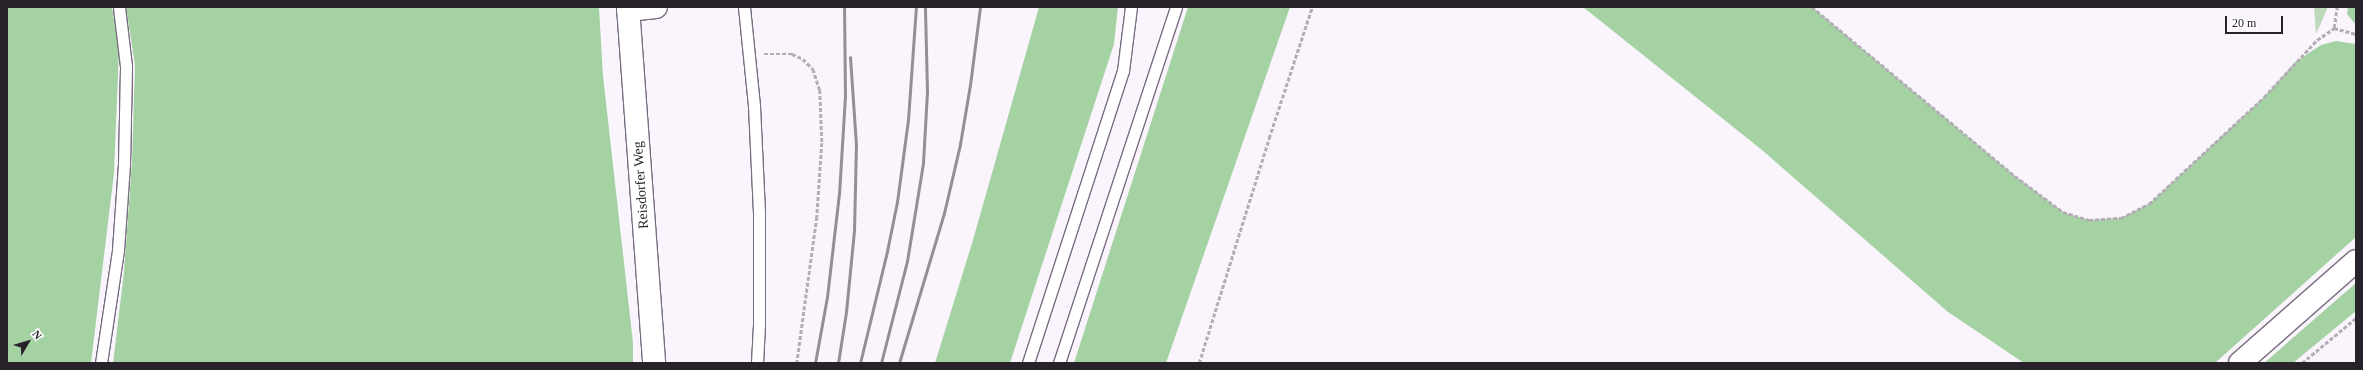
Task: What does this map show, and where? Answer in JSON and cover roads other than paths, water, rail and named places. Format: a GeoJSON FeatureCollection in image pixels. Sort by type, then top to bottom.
{"type":"FeatureCollection","features":[{"type":"Feature","properties":{"kind":"street"},"geometry":{"type":"LineString","coordinates":[[628,8],[656,7]]}},
{"type":"Feature","properties":{"kind":"street","name":"Reisdorfer Weg"},"geometry":{"type":"LineString","coordinates":[[628,8],[654,363]]}},
{"type":"Feature","properties":{"kind":"street"},"geometry":{"type":"LineString","coordinates":[[2240,363],[2356,261]]}},
{"type":"Feature","properties":{"kind":"lane"},"geometry":{"type":"LineString","coordinates":[[101,363],[118,250],[124,164],[126,66],[119,7]]}},
{"type":"Feature","properties":{"kind":"lane"},"geometry":{"type":"LineString","coordinates":[[744,7],[750,54],[759,214],[759,325],[757,363]]}},
{"type":"Feature","properties":{"kind":"lane"},"geometry":{"type":"LineString","coordinates":[[1028,363],[1123,71],[1132,7]]}},
{"type":"Feature","properties":{"kind":"lane"},"geometry":{"type":"LineString","coordinates":[[1059,363],[1176,7]]}},
{"type":"Feature","properties":{"kind":"railway"},"geometry":{"type":"LineString","coordinates":[[815,363],[827,297],[839,194],[845,97],[844,7]]}},
{"type":"Feature","properties":{"kind":"railway"},"geometry":{"type":"LineString","coordinates":[[860,363],[887,251],[897,202],[908,120],[916,7]]}},
{"type":"Feature","properties":{"kind":"railway"},"geometry":{"type":"LineString","coordinates":[[881,363],[907,261],[923,163],[927,91],[925,7]]}},
{"type":"Feature","properties":{"kind":"railway"},"geometry":{"type":"LineString","coordinates":[[899,363],[944,213],[960,144],[970,85],[980,7]]}},
{"type":"Feature","properties":{"kind":"railway"},"geometry":{"type":"LineString","coordinates":[[838,363],[846,312],[854,231],[856,145],[850,57]]}}]}
